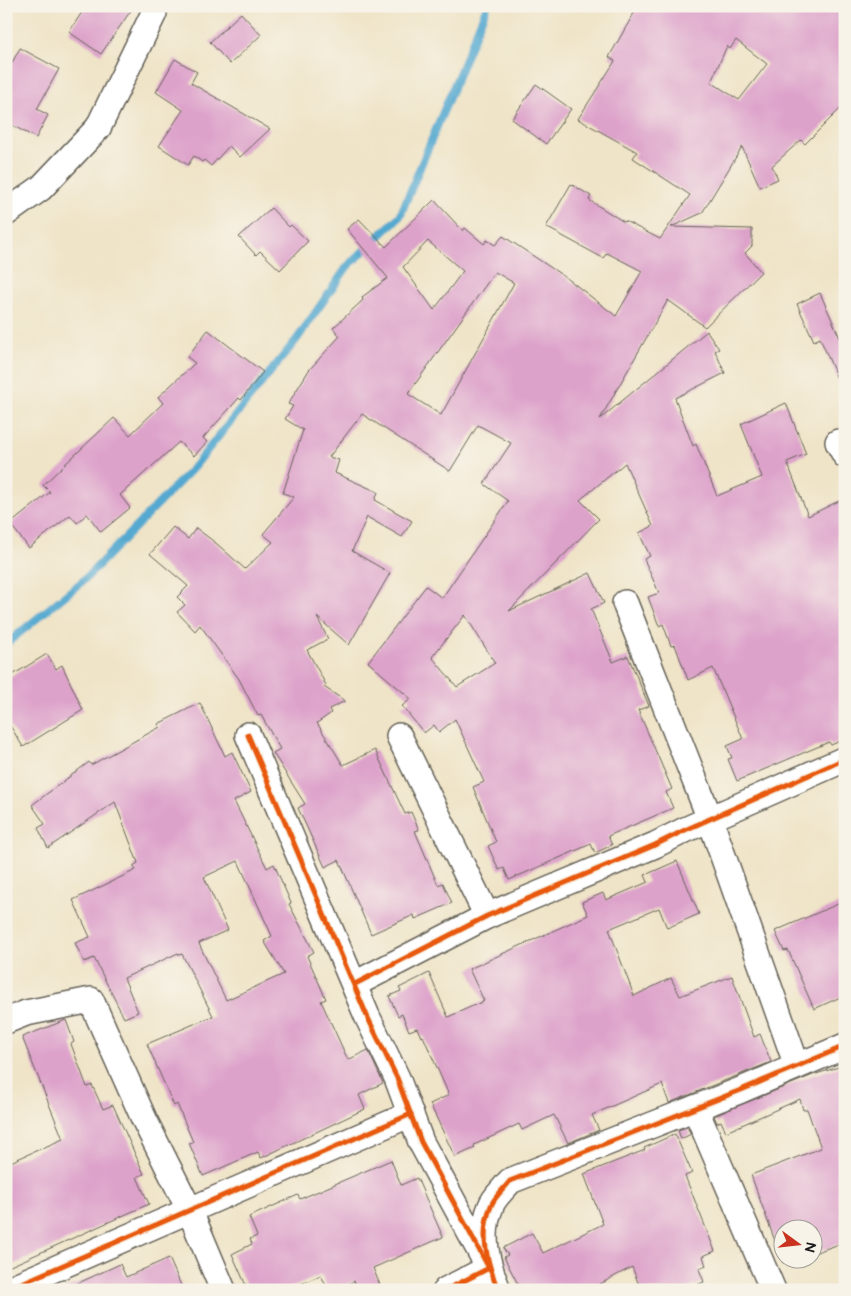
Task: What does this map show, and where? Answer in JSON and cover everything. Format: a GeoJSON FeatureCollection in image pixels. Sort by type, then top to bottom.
{"type":"FeatureCollection","features":[{"type":"Feature","properties":{"kind":"street"},"geometry":{"type":"LineString","coordinates":[[6,213],[42,188],[98,128],[154,13]]}},
{"type":"Feature","properties":{"kind":"street"},"geometry":{"type":"LineString","coordinates":[[625,603],[710,819],[797,1066]]}},
{"type":"Feature","properties":{"kind":"street"},"geometry":{"type":"LineString","coordinates":[[248,735],[411,1114],[421,1142],[494,1279]]}},
{"type":"Feature","properties":{"kind":"street"},"geometry":{"type":"LineString","coordinates":[[399,736],[487,916]]}},
{"type":"Feature","properties":{"kind":"street"},"geometry":{"type":"LineString","coordinates":[[355,984],[487,916],[655,845],[845,759]]}},
{"type":"Feature","properties":{"kind":"street"},"geometry":{"type":"LineString","coordinates":[[6,1021],[26,1013],[91,1000],[144,1119],[189,1209],[223,1290]]}},
{"type":"Feature","properties":{"kind":"street"},"geometry":{"type":"LineString","coordinates":[[494,1279],[484,1235],[485,1228],[491,1205],[510,1181],[845,1046]]}},
{"type":"Feature","properties":{"kind":"street"},"geometry":{"type":"LineString","coordinates":[[695,1108],[773,1290]]}},
{"type":"Feature","properties":{"kind":"street"},"geometry":{"type":"LineString","coordinates":[[6,1290],[411,1114]]}},
{"type":"Feature","properties":{"kind":"street"},"geometry":{"type":"LineString","coordinates":[[446,1290],[494,1279]]}},
{"type":"Feature","properties":{"kind":"building"},"geometry":{"type":"Polygon","coordinates":[[[86,6],[134,6],[101,54],[69,32],[86,6]]]}},
{"type":"Feature","properties":{"kind":"building"},"geometry":{"type":"Polygon","coordinates":[[[638,6],[845,6],[845,104],[805,144],[801,140],[772,166],[778,179],[760,187],[742,147],[702,213],[671,227],[752,229],[752,246],[745,253],[761,272],[705,327],[668,300],[600,419],[707,331],[719,349],[715,351],[725,373],[675,398],[693,446],[696,444],[717,496],[762,477],[741,424],[786,403],[806,454],[787,462],[808,516],[845,498],[845,739],[831,745],[829,742],[737,781],[728,759],[732,758],[727,746],[743,739],[713,668],[688,680],[675,645],[671,646],[663,624],[659,626],[648,597],[659,593],[644,559],[650,556],[639,533],[653,526],[625,463],[580,500],[599,519],[509,611],[590,573],[604,603],[591,609],[613,662],[628,656],[649,706],[638,710],[672,789],[666,792],[673,808],[608,836],[612,845],[595,853],[591,844],[509,880],[504,868],[499,870],[488,846],[496,842],[473,787],[484,782],[455,719],[439,732],[434,725],[424,733],[402,706],[411,699],[368,662],[426,586],[442,598],[508,501],[484,484],[511,443],[478,425],[450,471],[362,414],[329,457],[339,460],[335,473],[378,492],[375,500],[412,521],[402,537],[367,517],[352,551],[390,573],[349,645],[317,617],[328,639],[307,650],[326,685],[324,687],[345,701],[329,709],[331,713],[317,723],[343,765],[375,750],[405,814],[411,812],[419,830],[415,831],[438,885],[443,883],[452,903],[415,919],[414,915],[371,934],[339,860],[325,867],[298,808],[305,804],[273,753],[280,749],[261,715],[258,716],[239,679],[200,625],[195,631],[177,612],[185,605],[177,597],[188,586],[150,554],[173,527],[188,539],[196,528],[245,569],[273,542],[263,534],[294,497],[283,493],[303,430],[285,419],[293,406],[288,404],[309,370],[340,336],[333,328],[363,300],[362,297],[388,278],[347,229],[359,219],[386,247],[434,200],[463,231],[465,228],[484,244],[487,240],[495,245],[503,236],[568,279],[616,316],[642,271],[607,253],[603,258],[546,227],[571,184],[591,196],[589,200],[624,222],[660,239],[690,195],[633,158],[637,152],[578,119],[615,61],[609,57],[638,6]],[[736,40],[730,49],[727,46],[711,82],[739,100],[767,64],[736,40]],[[428,241],[403,267],[434,310],[463,271],[428,241]],[[495,272],[408,394],[441,415],[514,283],[495,272]],[[465,615],[432,657],[457,687],[495,663],[465,615]]]}},
{"type":"Feature","properties":{"kind":"building"},"geometry":{"type":"Polygon","coordinates":[[[241,13],[261,35],[230,64],[210,42],[241,13]]]}},
{"type":"Feature","properties":{"kind":"building"},"geometry":{"type":"Polygon","coordinates":[[[20,48],[59,69],[37,109],[48,115],[36,138],[6,122],[6,74],[20,48]]]}},
{"type":"Feature","properties":{"kind":"building"},"geometry":{"type":"Polygon","coordinates":[[[175,59],[197,72],[191,83],[270,129],[240,157],[229,146],[211,166],[204,160],[202,162],[194,156],[188,165],[159,146],[183,110],[156,92],[175,59]]]}},
{"type":"Feature","properties":{"kind":"building"},"geometry":{"type":"Polygon","coordinates":[[[536,84],[571,109],[546,144],[512,119],[536,84]]]}},
{"type":"Feature","properties":{"kind":"building"},"geometry":{"type":"Polygon","coordinates":[[[271,208],[289,227],[291,225],[308,241],[280,270],[260,251],[256,255],[239,237],[271,208]]]}},
{"type":"Feature","properties":{"kind":"building"},"geometry":{"type":"Polygon","coordinates":[[[820,293],[840,338],[845,335],[845,397],[820,338],[814,341],[797,304],[820,293]]]}},
{"type":"Feature","properties":{"kind":"building"},"geometry":{"type":"Polygon","coordinates":[[[208,330],[263,372],[241,400],[239,398],[203,438],[207,442],[194,456],[179,442],[120,495],[130,508],[101,532],[87,514],[77,523],[70,515],[29,548],[10,524],[50,492],[43,485],[114,418],[130,435],[163,403],[158,397],[195,363],[187,357],[208,330]]]}},
{"type":"Feature","properties":{"kind":"building"},"geometry":{"type":"Polygon","coordinates":[[[47,654],[56,669],[62,665],[83,710],[23,747],[6,719],[6,679],[47,654]]]}},
{"type":"Feature","properties":{"kind":"building"},"geometry":{"type":"Polygon","coordinates":[[[200,703],[225,756],[232,752],[251,792],[234,801],[267,868],[274,864],[291,903],[289,904],[314,952],[307,956],[326,999],[321,1001],[348,1060],[368,1050],[383,1083],[359,1095],[365,1109],[261,1158],[258,1152],[203,1176],[189,1143],[193,1142],[177,1104],[174,1106],[147,1044],[213,1016],[182,954],[179,955],[178,953],[124,978],[138,1012],[124,1018],[94,958],[84,962],[75,943],[90,937],[73,900],[136,870],[133,866],[138,863],[115,802],[48,848],[38,828],[45,824],[32,805],[89,762],[91,765],[160,727],[158,724],[200,703]],[[238,861],[204,877],[228,930],[199,943],[226,1000],[284,974],[264,941],[272,936],[238,861]]]}},
{"type":"Feature","properties":{"kind":"building"},"geometry":{"type":"Polygon","coordinates":[[[677,861],[699,914],[667,928],[659,908],[609,929],[634,996],[671,978],[680,996],[732,976],[754,1037],[760,1034],[771,1062],[669,1103],[662,1084],[592,1115],[599,1130],[568,1143],[554,1115],[522,1130],[519,1124],[474,1145],[475,1148],[455,1157],[430,1104],[449,1095],[423,1036],[421,1037],[417,1028],[409,1031],[402,1014],[398,1016],[389,996],[401,991],[399,988],[429,973],[448,1017],[484,1001],[469,969],[588,915],[582,902],[603,893],[606,900],[648,882],[645,875],[677,861]]]}},
{"type":"Feature","properties":{"kind":"building"},"geometry":{"type":"Polygon","coordinates":[[[845,901],[845,995],[814,1009],[788,950],[784,951],[775,931],[845,901]]]}},
{"type":"Feature","properties":{"kind":"building"},"geometry":{"type":"Polygon","coordinates":[[[66,1020],[74,1042],[71,1044],[87,1087],[92,1085],[103,1109],[113,1105],[144,1174],[137,1177],[149,1204],[6,1268],[6,1164],[63,1139],[22,1037],[66,1020]]]}},
{"type":"Feature","properties":{"kind":"building"},"geometry":{"type":"Polygon","coordinates":[[[845,1065],[845,1242],[824,1249],[824,1218],[774,1218],[774,1238],[751,1175],[821,1148],[807,1109],[803,1110],[800,1099],[726,1132],[721,1121],[717,1123],[714,1116],[813,1075],[845,1065]]]}},
{"type":"Feature","properties":{"kind":"building"},"geometry":{"type":"Polygon","coordinates":[[[687,1127],[691,1134],[681,1139],[678,1130],[687,1127]]]}},
{"type":"Feature","properties":{"kind":"building"},"geometry":{"type":"Polygon","coordinates":[[[675,1134],[692,1173],[685,1176],[715,1251],[703,1256],[706,1266],[699,1269],[704,1282],[685,1290],[641,1290],[632,1267],[589,1290],[521,1290],[504,1257],[508,1255],[503,1248],[532,1233],[543,1253],[603,1224],[584,1174],[645,1150],[644,1148],[675,1134]]]}},
{"type":"Feature","properties":{"kind":"building"},"geometry":{"type":"Polygon","coordinates":[[[391,1160],[401,1185],[417,1178],[443,1237],[373,1268],[382,1290],[358,1290],[354,1281],[337,1290],[328,1290],[321,1275],[287,1290],[248,1290],[232,1254],[252,1244],[250,1239],[257,1236],[249,1217],[298,1195],[300,1199],[391,1160]]]}},
{"type":"Feature","properties":{"kind":"building"},"geometry":{"type":"Polygon","coordinates":[[[169,1258],[183,1290],[63,1290],[120,1264],[126,1277],[169,1258]]]}},
{"type":"Feature","properties":{"kind":"waterway"},"geometry":{"type":"LineString","coordinates":[[6,644],[85,579],[193,468],[297,339],[347,267],[400,216],[487,6]]}},
{"type":"Feature","properties":{"kind":"cycle path"},"geometry":{"type":"LineString","coordinates":[[248,735],[367,1016],[397,1078],[421,1142],[489,1268],[446,1290]]}},
{"type":"Feature","properties":{"kind":"cycle path"},"geometry":{"type":"LineString","coordinates":[[355,984],[487,916],[655,845],[845,759]]}},
{"type":"Feature","properties":{"kind":"cycle path"},"geometry":{"type":"LineString","coordinates":[[498,1290],[488,1259],[485,1227],[492,1203],[510,1181],[741,1090],[845,1046]]}},
{"type":"Feature","properties":{"kind":"cycle path"},"geometry":{"type":"LineString","coordinates":[[6,1290],[411,1114]]}}]}
